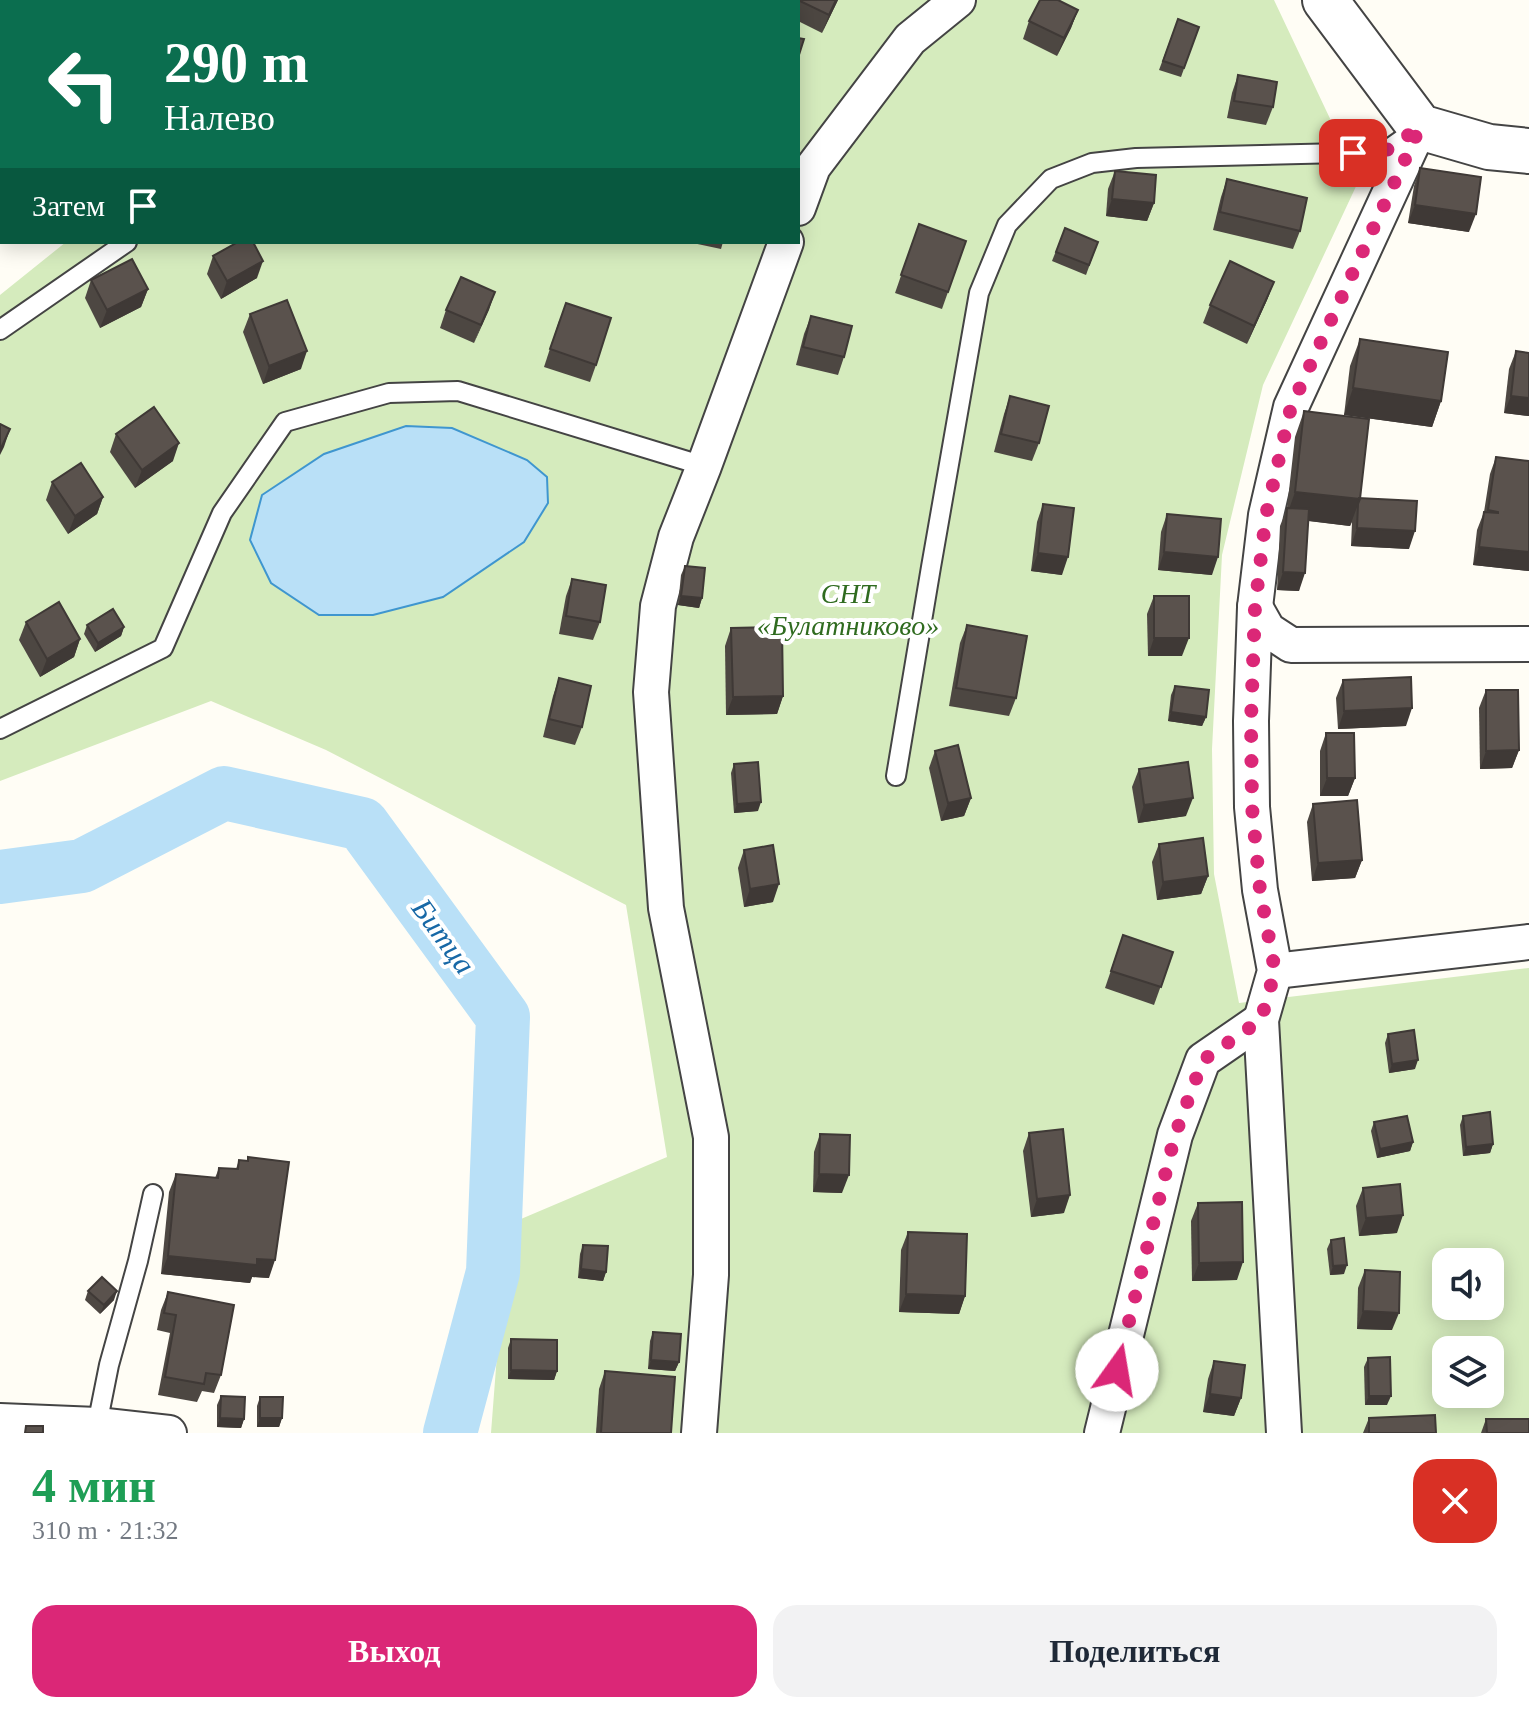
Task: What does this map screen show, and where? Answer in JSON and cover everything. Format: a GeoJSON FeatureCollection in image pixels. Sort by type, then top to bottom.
{"type":"FeatureCollection","features":[{"type":"Feature","properties":{"kind":"street"},"geometry":{"type":"LineString","coordinates":[[800,197],[806,165],[910,39],[958,0]]}},
{"type":"Feature","properties":{"kind":"street"},"geometry":{"type":"LineString","coordinates":[[1325,0],[1420,127],[1489,147],[1529,151]]}},
{"type":"Feature","properties":{"kind":"street"},"geometry":{"type":"LineString","coordinates":[[1284,1433],[1261,1020],[1275,971],[1260,890],[1252,807],[1255,607],[1266,515],[1291,407],[1420,127]]}},
{"type":"Feature","properties":{"kind":"street"},"geometry":{"type":"LineString","coordinates":[[699,1433],[711,1275],[711,1137],[666,908],[651,692],[658,606],[676,537],[785,244]]}},
{"type":"Feature","properties":{"kind":"street"},"geometry":{"type":"LineString","coordinates":[[1255,607],[1268,630],[1291,645],[1529,644]]}},
{"type":"Feature","properties":{"kind":"street"},"geometry":{"type":"LineString","coordinates":[[1275,971],[1529,942]]}},
{"type":"Feature","properties":{"kind":"street"},"geometry":{"type":"LineString","coordinates":[[1102,1433],[1175,1135],[1203,1060],[1261,1020]]}},
{"type":"Feature","properties":{"kind":"street"},"geometry":{"type":"LineString","coordinates":[[0,1421],[97,1425],[169,1433]]}},
{"type":"Feature","properties":{"kind":"lane"},"geometry":{"type":"LineString","coordinates":[[896,776],[979,293],[1007,225],[1051,179],[1092,163],[1136,158],[1384,152],[1420,127]]}},
{"type":"Feature","properties":{"kind":"lane"},"geometry":{"type":"LineString","coordinates":[[0,330],[124,244]]}},
{"type":"Feature","properties":{"kind":"lane"},"geometry":{"type":"LineString","coordinates":[[0,729],[163,648],[222,513],[285,422],[389,393],[458,391],[704,466]]}},
{"type":"Feature","properties":{"kind":"lane"},"geometry":{"type":"LineString","coordinates":[[97,1425],[109,1365],[153,1194]]}},
{"type":"Feature","properties":{"kind":"green space","name":"СНТ «Булатниково»"},"geometry":{"type":"Polygon","coordinates":[[[800,0],[1274,0],[1359,180],[1263,385],[1222,555],[1212,749],[1214,874],[1239,1003],[1529,968],[1529,1433],[491,1433],[507,1225],[667,1157],[626,905],[326,750],[211,701],[0,781],[0,295],[64,244],[800,244],[800,0]]]}},
{"type":"Feature","properties":{"kind":"water"},"geometry":{"type":"Polygon","coordinates":[[[406,426],[452,428],[527,460],[547,477],[548,503],[524,542],[443,597],[373,615],[319,615],[271,583],[250,540],[262,495],[324,454],[406,426]]]}},
{"type":"Feature","properties":{"kind":"building"},"geometry":{"type":"Polygon","coordinates":[[[800,0],[836,0],[829,15],[800,1],[800,0]]]}},
{"type":"Feature","properties":{"kind":"building"},"geometry":{"type":"Polygon","coordinates":[[[1040,0],[1058,0],[1078,10],[1064,38],[1029,21],[1040,0]]]}},
{"type":"Feature","properties":{"kind":"building"},"geometry":{"type":"Polygon","coordinates":[[[1178,19],[1199,27],[1184,68],[1163,61],[1178,19]]]}},
{"type":"Feature","properties":{"kind":"building"},"geometry":{"type":"Polygon","coordinates":[[[1238,75],[1277,82],[1273,107],[1234,101],[1238,75]]]}},
{"type":"Feature","properties":{"kind":"building"},"geometry":{"type":"Polygon","coordinates":[[[1420,168],[1481,177],[1476,214],[1415,205],[1420,168]]]}},
{"type":"Feature","properties":{"kind":"building"},"geometry":{"type":"Polygon","coordinates":[[[1115,171],[1156,175],[1154,203],[1112,199],[1115,171]]]}},
{"type":"Feature","properties":{"kind":"building"},"geometry":{"type":"Polygon","coordinates":[[[1227,179],[1307,198],[1300,231],[1220,212],[1227,179]]]}},
{"type":"Feature","properties":{"kind":"building"},"geometry":{"type":"Polygon","coordinates":[[[919,224],[966,241],[948,292],[901,275],[919,224]]]}},
{"type":"Feature","properties":{"kind":"building"},"geometry":{"type":"Polygon","coordinates":[[[1065,228],[1098,242],[1089,265],[1056,252],[1065,228]]]}},
{"type":"Feature","properties":{"kind":"building"},"geometry":{"type":"Polygon","coordinates":[[[234,244],[254,244],[263,261],[227,281],[213,256],[234,244]]]}},
{"type":"Feature","properties":{"kind":"building"},"geometry":{"type":"Polygon","coordinates":[[[132,259],[148,289],[107,310],[91,280],[132,259]]]}},
{"type":"Feature","properties":{"kind":"building"},"geometry":{"type":"Polygon","coordinates":[[[1230,261],[1274,282],[1254,326],[1210,305],[1230,261]]]}},
{"type":"Feature","properties":{"kind":"building"},"geometry":{"type":"Polygon","coordinates":[[[461,277],[495,292],[481,325],[446,310],[461,277]]]}},
{"type":"Feature","properties":{"kind":"building"},"geometry":{"type":"Polygon","coordinates":[[[287,300],[307,351],[269,366],[250,314],[287,300]]]}},
{"type":"Feature","properties":{"kind":"building"},"geometry":{"type":"Polygon","coordinates":[[[566,303],[611,318],[596,365],[550,349],[566,303]]]}},
{"type":"Feature","properties":{"kind":"building"},"geometry":{"type":"Polygon","coordinates":[[[811,316],[852,326],[844,357],[803,347],[811,316]]]}},
{"type":"Feature","properties":{"kind":"building"},"geometry":{"type":"Polygon","coordinates":[[[1360,339],[1448,352],[1441,401],[1353,388],[1360,339]]]}},
{"type":"Feature","properties":{"kind":"building"},"geometry":{"type":"Polygon","coordinates":[[[1516,351],[1529,353],[1529,398],[1511,396],[1516,351]]]}},
{"type":"Feature","properties":{"kind":"building"},"geometry":{"type":"Polygon","coordinates":[[[1010,396],[1049,406],[1039,443],[1001,434],[1010,396]]]}},
{"type":"Feature","properties":{"kind":"building"},"geometry":{"type":"Polygon","coordinates":[[[154,407],[179,443],[142,470],[116,434],[154,407]]]}},
{"type":"Feature","properties":{"kind":"building"},"geometry":{"type":"Polygon","coordinates":[[[1304,411],[1369,419],[1360,499],[1295,492],[1304,411]]]}},
{"type":"Feature","properties":{"kind":"building"},"geometry":{"type":"Polygon","coordinates":[[[0,424],[10,429],[0,450],[0,424]]]}},
{"type":"Feature","properties":{"kind":"building"},"geometry":{"type":"Polygon","coordinates":[[[1496,457],[1529,461],[1529,552],[1479,547],[1484,512],[1498,513],[1488,510],[1496,457]]]}},
{"type":"Feature","properties":{"kind":"building"},"geometry":{"type":"Polygon","coordinates":[[[81,463],[103,497],[75,516],[52,482],[81,463]]]}},
{"type":"Feature","properties":{"kind":"building"},"geometry":{"type":"Polygon","coordinates":[[[1358,498],[1417,501],[1415,531],[1357,528],[1358,498]]]}},
{"type":"Feature","properties":{"kind":"building"},"geometry":{"type":"Polygon","coordinates":[[[1043,504],[1074,508],[1068,557],[1038,553],[1043,504]]]}},
{"type":"Feature","properties":{"kind":"building"},"geometry":{"type":"Polygon","coordinates":[[[1287,508],[1309,509],[1305,573],[1283,572],[1287,508]]]}},
{"type":"Feature","properties":{"kind":"building"},"geometry":{"type":"Polygon","coordinates":[[[1167,514],[1221,519],[1218,557],[1164,552],[1167,514]]]}},
{"type":"Feature","properties":{"kind":"building"},"geometry":{"type":"Polygon","coordinates":[[[685,566],[705,568],[702,598],[681,596],[685,566]]]}},
{"type":"Feature","properties":{"kind":"building"},"geometry":{"type":"Polygon","coordinates":[[[572,579],[606,585],[600,622],[566,616],[572,579]]]}},
{"type":"Feature","properties":{"kind":"building"},"geometry":{"type":"Polygon","coordinates":[[[1154,596],[1189,596],[1189,638],[1154,638],[1154,596]]]}},
{"type":"Feature","properties":{"kind":"building"},"geometry":{"type":"Polygon","coordinates":[[[59,602],[80,639],[47,659],[26,622],[59,602]]]}},
{"type":"Feature","properties":{"kind":"building"},"geometry":{"type":"Polygon","coordinates":[[[113,609],[124,627],[98,643],[87,625],[113,609]]]}},
{"type":"Feature","properties":{"kind":"building"},"geometry":{"type":"Polygon","coordinates":[[[967,625],[1027,636],[1016,698],[956,688],[967,625]]]}},
{"type":"Feature","properties":{"kind":"building"},"geometry":{"type":"Polygon","coordinates":[[[782,627],[783,696],[733,697],[731,628],[782,627]]]}},
{"type":"Feature","properties":{"kind":"building"},"geometry":{"type":"Polygon","coordinates":[[[1411,677],[1412,708],[1344,711],[1343,680],[1411,677]]]}},
{"type":"Feature","properties":{"kind":"building"},"geometry":{"type":"Polygon","coordinates":[[[559,678],[591,686],[582,727],[549,719],[559,678]]]}},
{"type":"Feature","properties":{"kind":"building"},"geometry":{"type":"Polygon","coordinates":[[[1175,686],[1209,690],[1206,717],[1171,712],[1175,686]]]}},
{"type":"Feature","properties":{"kind":"building"},"geometry":{"type":"Polygon","coordinates":[[[1486,690],[1518,690],[1519,750],[1486,751],[1486,690]]]}},
{"type":"Feature","properties":{"kind":"building"},"geometry":{"type":"Polygon","coordinates":[[[1326,733],[1354,733],[1355,778],[1327,778],[1326,733]]]}},
{"type":"Feature","properties":{"kind":"building"},"geometry":{"type":"Polygon","coordinates":[[[958,745],[971,798],[948,803],[935,751],[958,745]]]}},
{"type":"Feature","properties":{"kind":"building"},"geometry":{"type":"Polygon","coordinates":[[[758,762],[761,802],[737,804],[734,764],[758,762]]]}},
{"type":"Feature","properties":{"kind":"building"},"geometry":{"type":"Polygon","coordinates":[[[1188,762],[1193,798],[1144,805],[1139,769],[1188,762]]]}},
{"type":"Feature","properties":{"kind":"building"},"geometry":{"type":"Polygon","coordinates":[[[1357,800],[1362,860],[1318,863],[1313,804],[1357,800]]]}},
{"type":"Feature","properties":{"kind":"building"},"geometry":{"type":"Polygon","coordinates":[[[1203,838],[1208,876],[1163,882],[1159,844],[1203,838]]]}},
{"type":"Feature","properties":{"kind":"building"},"geometry":{"type":"Polygon","coordinates":[[[773,845],[779,884],[750,889],[744,850],[773,845]]]}},
{"type":"Feature","properties":{"kind":"building"},"geometry":{"type":"Polygon","coordinates":[[[1123,935],[1173,952],[1161,987],[1111,971],[1123,935]]]}},
{"type":"Feature","properties":{"kind":"building"},"geometry":{"type":"Polygon","coordinates":[[[1414,1030],[1418,1060],[1392,1064],[1388,1034],[1414,1030]]]}},
{"type":"Feature","properties":{"kind":"building"},"geometry":{"type":"Polygon","coordinates":[[[1490,1112],[1493,1144],[1466,1147],[1463,1116],[1490,1112]]]}},
{"type":"Feature","properties":{"kind":"building"},"geometry":{"type":"Polygon","coordinates":[[[1407,1116],[1413,1142],[1380,1149],[1374,1122],[1407,1116]]]}},
{"type":"Feature","properties":{"kind":"building"},"geometry":{"type":"Polygon","coordinates":[[[1063,1129],[1070,1195],[1037,1199],[1029,1133],[1063,1129]]]}},
{"type":"Feature","properties":{"kind":"building"},"geometry":{"type":"Polygon","coordinates":[[[820,1134],[850,1135],[849,1175],[819,1174],[820,1134]]]}},
{"type":"Feature","properties":{"kind":"building"},"geometry":{"type":"Polygon","coordinates":[[[248,1157],[289,1162],[275,1260],[257,1259],[257,1265],[168,1256],[176,1174],[218,1178],[219,1168],[238,1169],[239,1160],[248,1161],[248,1157]]]}},
{"type":"Feature","properties":{"kind":"building"},"geometry":{"type":"Polygon","coordinates":[[[1400,1184],[1403,1215],[1366,1218],[1363,1188],[1400,1184]]]}},
{"type":"Feature","properties":{"kind":"building"},"geometry":{"type":"Polygon","coordinates":[[[1242,1202],[1243,1262],[1199,1263],[1198,1203],[1242,1202]]]}},
{"type":"Feature","properties":{"kind":"building"},"geometry":{"type":"Polygon","coordinates":[[[908,1232],[967,1234],[965,1296],[906,1294],[908,1232]]]}},
{"type":"Feature","properties":{"kind":"building"},"geometry":{"type":"Polygon","coordinates":[[[1344,1238],[1347,1265],[1333,1266],[1331,1240],[1344,1238]]]}},
{"type":"Feature","properties":{"kind":"building"},"geometry":{"type":"Polygon","coordinates":[[[583,1245],[608,1246],[606,1272],[581,1269],[583,1245]]]}},
{"type":"Feature","properties":{"kind":"building"},"geometry":{"type":"Polygon","coordinates":[[[1365,1270],[1400,1272],[1399,1313],[1363,1311],[1365,1270]]]}},
{"type":"Feature","properties":{"kind":"building"},"geometry":{"type":"Polygon","coordinates":[[[102,1277],[117,1291],[104,1305],[88,1291],[102,1277]]]}},
{"type":"Feature","properties":{"kind":"building"},"geometry":{"type":"Polygon","coordinates":[[[168,1292],[234,1305],[221,1375],[206,1373],[204,1384],[165,1377],[176,1315],[164,1313],[168,1292]]]}},
{"type":"Feature","properties":{"kind":"building"},"geometry":{"type":"Polygon","coordinates":[[[653,1332],[681,1334],[679,1362],[651,1360],[653,1332]]]}},
{"type":"Feature","properties":{"kind":"building"},"geometry":{"type":"Polygon","coordinates":[[[511,1339],[557,1340],[557,1371],[511,1370],[511,1339]]]}},
{"type":"Feature","properties":{"kind":"building"},"geometry":{"type":"Polygon","coordinates":[[[1390,1357],[1391,1396],[1369,1396],[1368,1358],[1390,1357]]]}},
{"type":"Feature","properties":{"kind":"building"},"geometry":{"type":"Polygon","coordinates":[[[1214,1361],[1245,1365],[1241,1398],[1210,1394],[1214,1361]]]}},
{"type":"Feature","properties":{"kind":"building"},"geometry":{"type":"Polygon","coordinates":[[[605,1371],[675,1377],[671,1433],[601,1433],[605,1371]]]}},
{"type":"Feature","properties":{"kind":"building"},"geometry":{"type":"Polygon","coordinates":[[[221,1396],[245,1397],[244,1419],[220,1418],[221,1396]]]}},
{"type":"Feature","properties":{"kind":"building"},"geometry":{"type":"Polygon","coordinates":[[[260,1397],[283,1397],[282,1418],[260,1418],[260,1397]]]}},
{"type":"Feature","properties":{"kind":"building"},"geometry":{"type":"Polygon","coordinates":[[[1435,1415],[1436,1433],[1369,1433],[1369,1418],[1435,1415]]]}},
{"type":"Feature","properties":{"kind":"building"},"geometry":{"type":"Polygon","coordinates":[[[1486,1419],[1529,1419],[1529,1433],[1487,1433],[1486,1419]]]}},
{"type":"Feature","properties":{"kind":"building"},"geometry":{"type":"Polygon","coordinates":[[[26,1426],[43,1426],[43,1433],[25,1433],[26,1426]]]}},
{"type":"Feature","properties":{"kind":"waterway","name":"Битца"},"geometry":{"type":"LineString","coordinates":[[0,877],[82,866],[224,793],[362,824],[503,1017],[493,1272],[450,1433]]}},
{"type":"Feature","properties":{"kind":"route"},"geometry":{"type":"LineString","coordinates":[[1117,1370],[1175,1135],[1203,1060],[1261,1020],[1275,971],[1260,890],[1252,807],[1255,607],[1266,515],[1291,407],[1420,127],[1384,152],[1353,153]]}}]}
